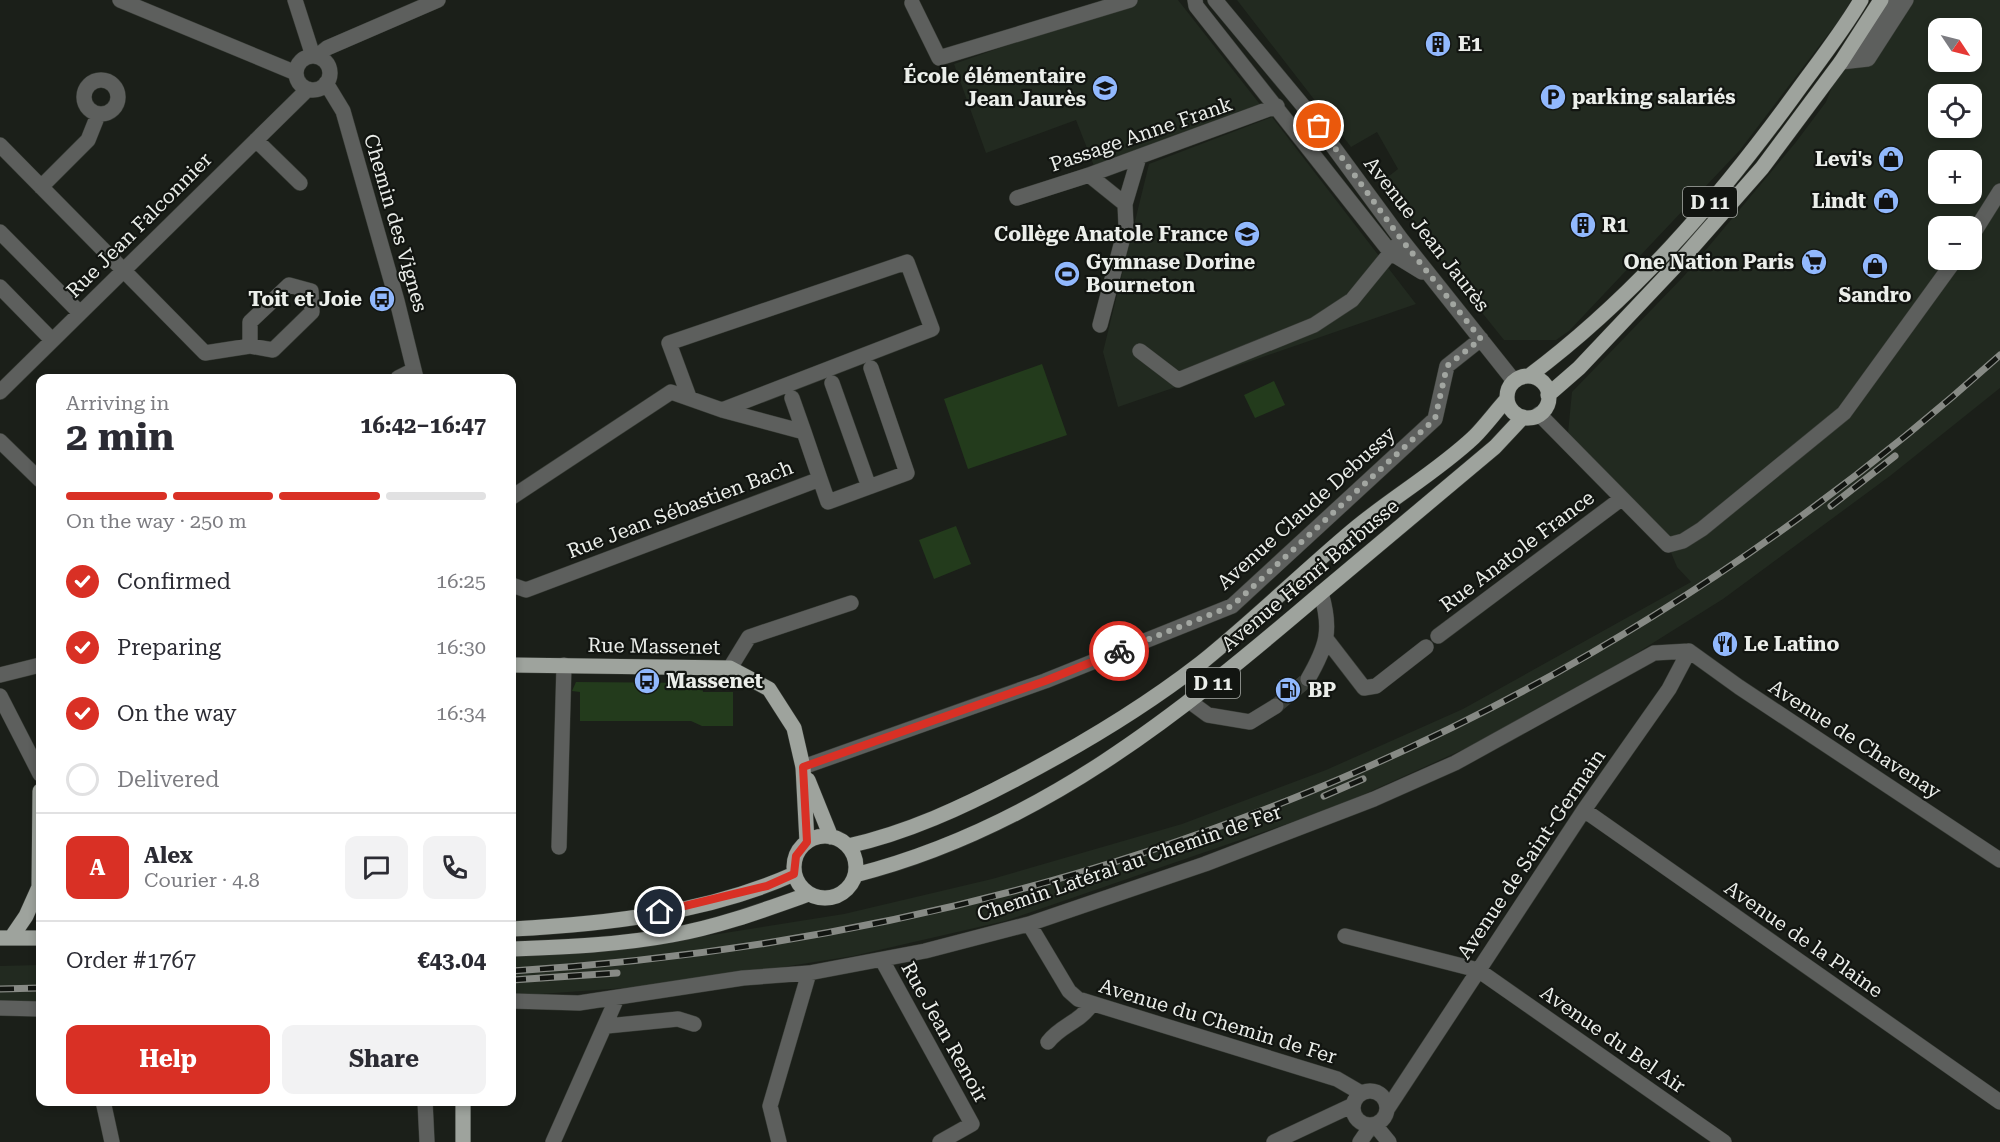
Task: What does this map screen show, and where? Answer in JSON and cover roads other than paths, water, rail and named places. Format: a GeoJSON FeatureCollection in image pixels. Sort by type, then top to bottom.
{"type":"FeatureCollection","features":[{"type":"Feature","properties":{"kind":"main road","name":"D 11"},"geometry":{"type":"LineString","coordinates":[[1529,376],[1572,344],[1654,267],[1748,159],[1861,0]]}},
{"type":"Feature","properties":{"kind":"main road","name":"Avenue Henri Barbusse"},"geometry":{"type":"LineString","coordinates":[[855,875],[916,858],[964,839],[1048,798],[1134,743],[1189,701],[1531,416],[1546,406],[1548,395],[1579,368],[1683,258],[1762,168],[1847,61],[1881,0]]}},
{"type":"Feature","properties":{"kind":"main road"},"geometry":{"type":"LineString","coordinates":[[1514,381],[1529,376],[1544,384],[1548,395]]}},
{"type":"Feature","properties":{"kind":"main road","name":"Avenue Henri Barbusse"},"geometry":{"type":"LineString","coordinates":[[848,846],[880,839],[987,794],[1085,743],[1144,704],[1200,664],[1352,531],[1474,437],[1507,399],[1514,381]]}},
{"type":"Feature","properties":{"kind":"main road"},"geometry":{"type":"LineString","coordinates":[[1507,399],[1512,411],[1531,416]]}},
{"type":"Feature","properties":{"kind":"main road","name":"Rue Massenet"},"geometry":{"type":"LineString","coordinates":[[516,665],[730,668],[769,689],[794,728],[804,771],[831,837]]}},
{"type":"Feature","properties":{"kind":"main road","name":"Rue Massenet"},"geometry":{"type":"LineString","coordinates":[[804,771],[807,842]]}},
{"type":"Feature","properties":{"kind":"main road"},"geometry":{"type":"LineString","coordinates":[[831,837],[848,846],[856,865],[855,875],[845,891],[827,899],[808,894],[802,889],[794,874],[796,856],[807,842],[814,838],[831,837]]}},
{"type":"Feature","properties":{"kind":"main road"},"geometry":{"type":"LineString","coordinates":[[516,929],[572,926],[660,912],[767,886],[794,874]]}},
{"type":"Feature","properties":{"kind":"main road"},"geometry":{"type":"LineString","coordinates":[[516,949],[576,947],[673,935],[728,921],[808,894]]}},
{"type":"Feature","properties":{"kind":"main road"},"geometry":{"type":"LineString","coordinates":[[6,938],[26,916],[36,896]]}},
{"type":"Feature","properties":{"kind":"main road"},"geometry":{"type":"LineString","coordinates":[[6,938],[36,938]]}},
{"type":"Feature","properties":{"kind":"main road"},"geometry":{"type":"LineString","coordinates":[[463,1106],[464,1142]]}},
{"type":"Feature","properties":{"kind":"street"},"geometry":{"type":"LineString","coordinates":[[120,0],[296,73]]}},
{"type":"Feature","properties":{"kind":"street"},"geometry":{"type":"LineString","coordinates":[[295,0],[315,56],[329,67],[326,83],[318,88],[308,89],[299,83],[296,73],[303,59],[315,56],[327,48],[438,0]]}},
{"type":"Feature","properties":{"kind":"street"},"geometry":{"type":"LineString","coordinates":[[912,3],[939,58],[1130,0]]}},
{"type":"Feature","properties":{"kind":"street"},"geometry":{"type":"LineString","coordinates":[[1195,0],[1196,6],[1391,253],[1432,278]]}},
{"type":"Feature","properties":{"kind":"street","name":"Avenue Jean Jaurès"},"geometry":{"type":"LineString","coordinates":[[1215,0],[1304,107],[1401,239],[1514,381]]}},
{"type":"Feature","properties":{"kind":"street"},"geometry":{"type":"LineString","coordinates":[[1847,61],[1892,0]]}},
{"type":"Feature","properties":{"kind":"street"},"geometry":{"type":"LineString","coordinates":[[1847,61],[1868,59],[1906,0]]}},
{"type":"Feature","properties":{"kind":"street","name":"Chemin des Vignes"},"geometry":{"type":"LineString","coordinates":[[326,83],[343,111],[397,301],[415,374]]}},
{"type":"Feature","properties":{"kind":"street"},"geometry":{"type":"LineString","coordinates":[[1277,106],[1287,87]]}},
{"type":"Feature","properties":{"kind":"street","name":"Rue Jean Falconnier"},"geometry":{"type":"LineString","coordinates":[[3,384],[80,313],[308,89]]}},
{"type":"Feature","properties":{"kind":"street"},"geometry":{"type":"LineString","coordinates":[[1277,106],[1304,107]]}},
{"type":"Feature","properties":{"kind":"street","name":"Passage Anne Frank"},"geometry":{"type":"LineString","coordinates":[[1017,198],[1089,175],[1277,106]]}},
{"type":"Feature","properties":{"kind":"street"},"geometry":{"type":"LineString","coordinates":[[42,187],[87,140],[98,115]]}},
{"type":"Feature","properties":{"kind":"street"},"geometry":{"type":"LineString","coordinates":[[256,140],[300,183]]}},
{"type":"Feature","properties":{"kind":"street"},"geometry":{"type":"LineString","coordinates":[[0,145],[205,353],[250,346],[273,350],[312,312],[311,291],[289,285],[250,322],[250,346]]}},
{"type":"Feature","properties":{"kind":"street"},"geometry":{"type":"LineString","coordinates":[[1100,326],[1126,226],[1125,204],[1139,157]]}},
{"type":"Feature","properties":{"kind":"street"},"geometry":{"type":"LineString","coordinates":[[1089,175],[1125,204]]}},
{"type":"Feature","properties":{"kind":"street"},"geometry":{"type":"LineString","coordinates":[[1982,220],[2000,191]]}},
{"type":"Feature","properties":{"kind":"street"},"geometry":{"type":"LineString","coordinates":[[0,232],[80,313]]}},
{"type":"Feature","properties":{"kind":"street"},"geometry":{"type":"LineString","coordinates":[[1140,351],[1178,380],[1314,326],[1352,300],[1401,239]]}},
{"type":"Feature","properties":{"kind":"street"},"geometry":{"type":"LineString","coordinates":[[689,398],[669,344],[907,262],[932,329],[722,410]]}},
{"type":"Feature","properties":{"kind":"street"},"geometry":{"type":"LineString","coordinates":[[1531,416],[1668,545],[1683,541],[1844,413],[1948,270]]}},
{"type":"Feature","properties":{"kind":"street"},"geometry":{"type":"LineString","coordinates":[[0,287],[52,340]]}},
{"type":"Feature","properties":{"kind":"street","name":"Avenue Claude Debussy"},"geometry":{"type":"LineString","coordinates":[[804,771],[1045,681],[1232,606],[1435,419],[1447,366],[1481,339]]}},
{"type":"Feature","properties":{"kind":"street"},"geometry":{"type":"LineString","coordinates":[[820,479],[828,501],[907,473],[871,368]]}},
{"type":"Feature","properties":{"kind":"street"},"geometry":{"type":"LineString","coordinates":[[832,383],[869,487]]}},
{"type":"Feature","properties":{"kind":"street","name":"Rue Jean Sébastien Bach"},"geometry":{"type":"LineString","coordinates":[[516,494],[671,392],[722,410],[804,432],[820,479],[526,590],[516,586]]}},
{"type":"Feature","properties":{"kind":"street"},"geometry":{"type":"LineString","coordinates":[[792,398],[804,432]]}},
{"type":"Feature","properties":{"kind":"street"},"geometry":{"type":"LineString","coordinates":[[0,441],[36,476]]}},
{"type":"Feature","properties":{"kind":"street","name":"Rue Anatole France"},"geometry":{"type":"LineString","coordinates":[[1438,636],[1621,499]]}},
{"type":"Feature","properties":{"kind":"street"},"geometry":{"type":"LineString","coordinates":[[1308,679],[1327,640],[1328,616],[1321,593]]}},
{"type":"Feature","properties":{"kind":"street"},"geometry":{"type":"LineString","coordinates":[[730,668],[749,638],[851,603]]}},
{"type":"Feature","properties":{"kind":"street"},"geometry":{"type":"LineString","coordinates":[[1327,640],[1364,688],[1376,686],[1426,647]]}},
{"type":"Feature","properties":{"kind":"street","name":"Avenue de Saint-Germain"},"geometry":{"type":"LineString","coordinates":[[1388,1108],[1584,810],[1669,689],[1689,651]]}},
{"type":"Feature","properties":{"kind":"street","name":"Avenue de Chavenay"},"geometry":{"type":"LineString","coordinates":[[1689,651],[1739,687],[2000,860]]}},
{"type":"Feature","properties":{"kind":"street","name":"Chemin Latéral au Chemin de Fer"},"geometry":{"type":"LineString","coordinates":[[516,1001],[579,1003],[743,978],[809,973],[882,960],[1029,924],[1205,864],[1374,799],[1455,763],[1654,653],[1689,651]]}},
{"type":"Feature","properties":{"kind":"street"},"geometry":{"type":"LineString","coordinates":[[559,847],[564,665]]}},
{"type":"Feature","properties":{"kind":"street"},"geometry":{"type":"LineString","coordinates":[[0,675],[36,666]]}},
{"type":"Feature","properties":{"kind":"street"},"geometry":{"type":"LineString","coordinates":[[0,696],[36,766]]}},
{"type":"Feature","properties":{"kind":"street"},"geometry":{"type":"LineString","coordinates":[[1189,701],[1208,715],[1250,722],[1276,706]]}},
{"type":"Feature","properties":{"kind":"street","name":"Avenue de la Plaine"},"geometry":{"type":"LineString","coordinates":[[1584,810],[2000,1102]]}},
{"type":"Feature","properties":{"kind":"street","name":"Avenue du Chemin de Fer"},"geometry":{"type":"LineString","coordinates":[[1029,924],[1069,991],[1078,999],[1337,1079],[1357,1099]]}},
{"type":"Feature","properties":{"kind":"street"},"geometry":{"type":"LineString","coordinates":[[1345,936],[1478,970]]}},
{"type":"Feature","properties":{"kind":"street","name":"Rue Jean Renoir"},"geometry":{"type":"LineString","coordinates":[[882,960],[972,1124],[940,1142]]}},
{"type":"Feature","properties":{"kind":"street","name":"Avenue du Bel Air"},"geometry":{"type":"LineString","coordinates":[[1478,970],[1724,1142]]}},
{"type":"Feature","properties":{"kind":"street"},"geometry":{"type":"LineString","coordinates":[[779,1142],[770,1106],[809,973]]}},
{"type":"Feature","properties":{"kind":"street"},"geometry":{"type":"LineString","coordinates":[[553,1142],[607,1026],[617,998]]}},
{"type":"Feature","properties":{"kind":"street"},"geometry":{"type":"LineString","coordinates":[[1047,1042],[1055,1032],[1082,1019],[1092,1005]]}},
{"type":"Feature","properties":{"kind":"street"},"geometry":{"type":"LineString","coordinates":[[0,1008],[36,1009]]}},
{"type":"Feature","properties":{"kind":"street"},"geometry":{"type":"LineString","coordinates":[[607,1026],[678,1019],[694,1024]]}},
{"type":"Feature","properties":{"kind":"street"},"geometry":{"type":"LineString","coordinates":[[1274,1142],[1357,1099],[1406,1079]]}},
{"type":"Feature","properties":{"kind":"street"},"geometry":{"type":"LineString","coordinates":[[1360,1142],[1373,1125],[1384,1119],[1388,1108],[1385,1098],[1377,1092]]}},
{"type":"Feature","properties":{"kind":"street"},"geometry":{"type":"LineString","coordinates":[[1357,1099],[1357,1120],[1373,1125],[1389,1142]]}},
{"type":"Feature","properties":{"kind":"street"},"geometry":{"type":"LineString","coordinates":[[104,1106],[112,1142]]}},
{"type":"Feature","properties":{"kind":"street"},"geometry":{"type":"LineString","coordinates":[[425,1106],[427,1142]]}},
{"type":"Feature","properties":{"kind":"tunnel"},"geometry":{"type":"LineString","coordinates":[[1276,706],[1308,679]]}},
{"type":"Feature","properties":{"kind":"railway"},"geometry":{"type":"LineString","coordinates":[[516,971],[720,950],[923,913],[1119,861],[1309,792],[1492,707],[1669,606],[1838,489],[2000,355]]}},
{"type":"Feature","properties":{"kind":"railway"},"geometry":{"type":"LineString","coordinates":[[1831,506],[1895,456]]}},
{"type":"Feature","properties":{"kind":"railway"},"geometry":{"type":"LineString","coordinates":[[1324,796],[1363,779]]}},
{"type":"Feature","properties":{"kind":"railway"},"geometry":{"type":"LineString","coordinates":[[516,980],[617,973]]}},
{"type":"Feature","properties":{"kind":"railway"},"geometry":{"type":"LineString","coordinates":[[0,989],[36,988]]}},
{"type":"Feature","properties":{"kind":"place","name":"E1"},"geometry":{"type":"Point","coordinates":[1438,44]}},
{"type":"Feature","properties":{"kind":"place","name":"École élémentaire Jean Jaurès"},"geometry":{"type":"Point","coordinates":[1105,88]}},
{"type":"Feature","properties":{"kind":"place","name":"parking salariés"},"geometry":{"type":"Point","coordinates":[1553,97]}},
{"type":"Feature","properties":{"kind":"place","name":"Levi's"},"geometry":{"type":"Point","coordinates":[1891,159]}},
{"type":"Feature","properties":{"kind":"place","name":"Lindt"},"geometry":{"type":"Point","coordinates":[1886,201]}},
{"type":"Feature","properties":{"kind":"place","name":"R1"},"geometry":{"type":"Point","coordinates":[1583,225]}},
{"type":"Feature","properties":{"kind":"place","name":"Collège Anatole France"},"geometry":{"type":"Point","coordinates":[1247,234]}},
{"type":"Feature","properties":{"kind":"place","name":"One Nation Paris"},"geometry":{"type":"Point","coordinates":[1814,262]}},
{"type":"Feature","properties":{"kind":"place","name":"Sandro"},"geometry":{"type":"Point","coordinates":[1875,266]}},
{"type":"Feature","properties":{"kind":"place","name":"Gymnase Dorine Bourneton"},"geometry":{"type":"Point","coordinates":[1067,274]}},
{"type":"Feature","properties":{"kind":"place","name":"Toit et Joie"},"geometry":{"type":"Point","coordinates":[382,299]}},
{"type":"Feature","properties":{"kind":"place","name":"Le Latino"},"geometry":{"type":"Point","coordinates":[1725,644]}},
{"type":"Feature","properties":{"kind":"place","name":"Massenet"},"geometry":{"type":"Point","coordinates":[647,681]}},
{"type":"Feature","properties":{"kind":"place","name":"BP"},"geometry":{"type":"Point","coordinates":[1288,690]}}]}
